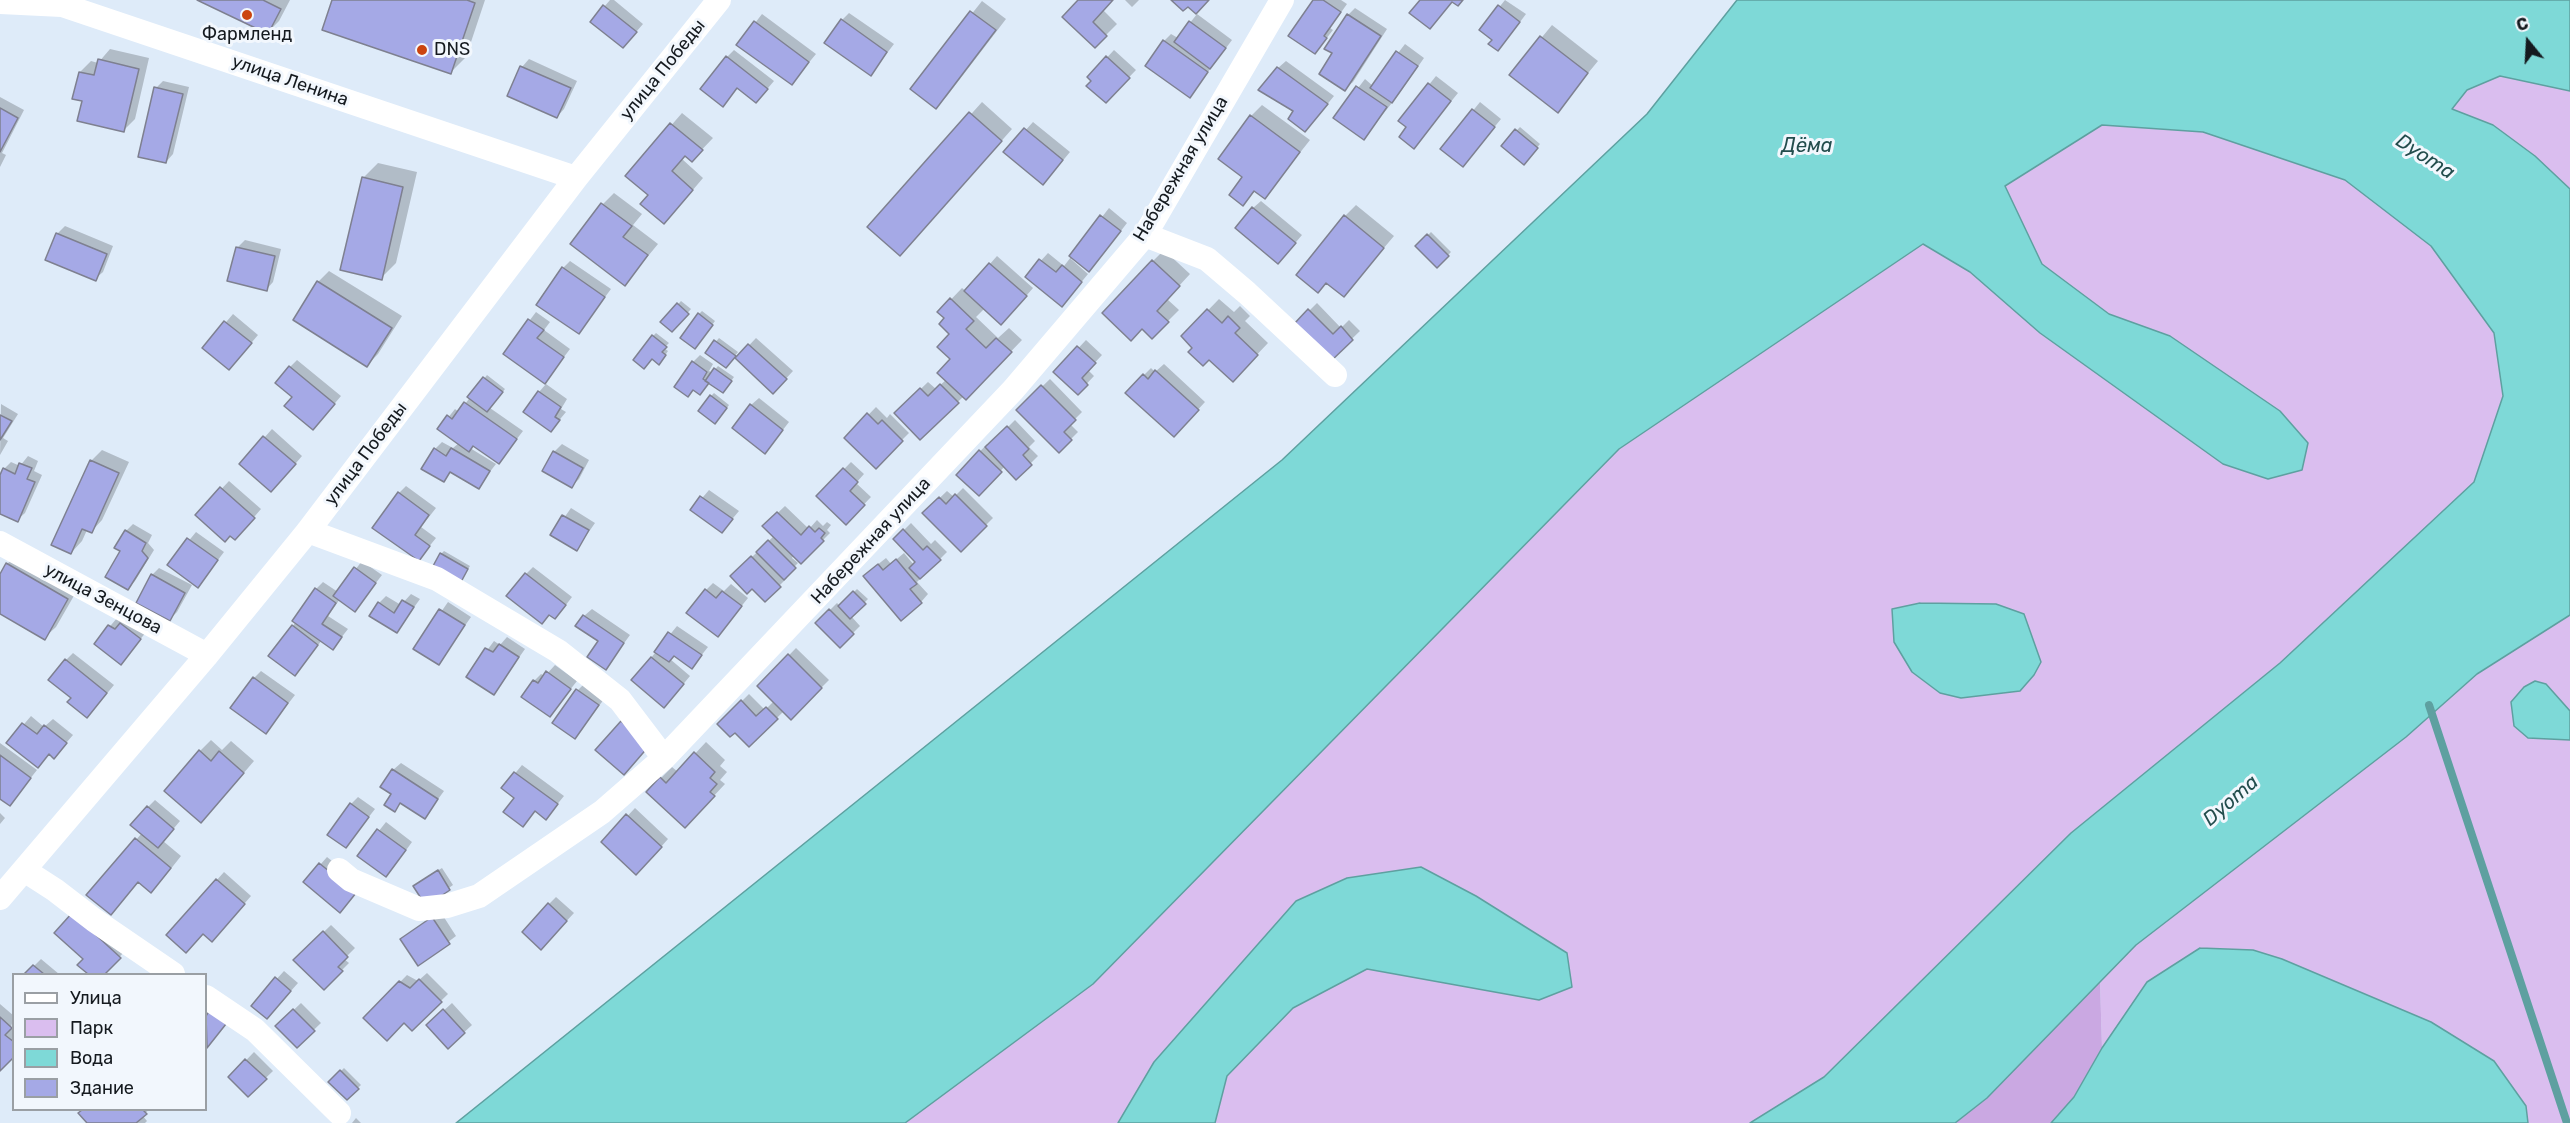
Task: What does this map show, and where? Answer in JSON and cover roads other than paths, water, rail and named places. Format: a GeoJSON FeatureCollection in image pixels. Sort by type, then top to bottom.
{"type":"FeatureCollection","features":[{"type":"Feature","properties":{"kind":"street","name":"улица Победы"},"geometry":{"type":"LineString","coordinates":[[0,898],[207,655],[308,531],[576,178],[719,0]]}},
{"type":"Feature","properties":{"kind":"street","name":"улица Ленина"},"geometry":{"type":"LineString","coordinates":[[0,2],[62,5],[576,178]]}},
{"type":"Feature","properties":{"kind":"street","name":"Набережная улица"},"geometry":{"type":"LineString","coordinates":[[339,870],[351,880],[418,909],[447,906],[479,896],[602,812],[664,758],[1013,390],[1145,235],[1276,2]]}},
{"type":"Feature","properties":{"kind":"street"},"geometry":{"type":"LineString","coordinates":[[1145,235],[1207,260],[1247,293],[1335,375]]}},
{"type":"Feature","properties":{"kind":"street"},"geometry":{"type":"LineString","coordinates":[[308,531],[437,579],[558,651],[620,700],[664,758]]}},
{"type":"Feature","properties":{"kind":"street","name":"улица Зенцова"},"geometry":{"type":"LineString","coordinates":[[0,543],[207,655]]}},
{"type":"Feature","properties":{"kind":"street"},"geometry":{"type":"LineString","coordinates":[[24,870],[170,973]]}},
{"type":"Feature","properties":{"kind":"street"},"geometry":{"type":"LineString","coordinates":[[207,998],[255,1030],[339,1113]]}},
{"type":"Feature","properties":{"kind":"water","name":"Дёма"},"geometry":{"type":"Polygon","coordinates":[[[1737,0],[2570,0],[2570,91],[2500,76],[2467,90],[2452,109],[2493,125],[2535,156],[2570,189],[2570,615],[2477,674],[2406,737],[2136,945],[1987,1098],[1955,1123],[1750,1123],[1824,1077],[2071,833],[2280,663],[2474,482],[2503,396],[2494,333],[2431,246],[2345,180],[2203,132],[2102,125],[2005,186],[2042,264],[2109,314],[2170,336],[2280,411],[2308,443],[2302,470],[2268,479],[2223,464],[2040,333],[1970,272],[1923,244],[1619,449],[1093,984],[905,1123],[456,1123],[1282,460],[1647,114],[1737,0]]]}},
{"type":"Feature","properties":{"kind":"water"},"geometry":{"type":"Polygon","coordinates":[[[1920,603],[1996,604],[2024,614],[2041,662],[2034,675],[2020,691],[1961,698],[1940,693],[1912,672],[1894,642],[1892,609],[1920,603]]]}},
{"type":"Feature","properties":{"kind":"water"},"geometry":{"type":"Polygon","coordinates":[[[2535,681],[2546,684],[2570,711],[2570,740],[2528,738],[2514,726],[2511,702],[2524,687],[2535,681]]]}},
{"type":"Feature","properties":{"kind":"water"},"geometry":{"type":"Polygon","coordinates":[[[1421,867],[1476,896],[1567,953],[1572,987],[1539,1000],[1367,969],[1293,1008],[1227,1076],[1215,1123],[1118,1123],[1154,1062],[1296,901],[1347,878],[1421,867]]]}},
{"type":"Feature","properties":{"kind":"water"},"geometry":{"type":"Polygon","coordinates":[[[2200,948],[2253,950],[2282,959],[2431,1022],[2494,1061],[2526,1106],[2528,1123],[2051,1123],[2074,1097],[2102,1048],[2147,982],[2200,948]]]}},
{"type":"Feature","properties":{"kind":"waterway"},"geometry":{"type":"LineString","coordinates":[[2429,705],[2567,1123]]}},
{"type":"Feature","properties":{"kind":"place","name":"Фармленд"},"geometry":{"type":"Point","coordinates":[247,15]}},
{"type":"Feature","properties":{"kind":"place","name":"DNS"},"geometry":{"type":"Point","coordinates":[422,50]}},
{"type":"Feature","properties":{"kind":"water label","name":"Dyoma"},"geometry":{"type":"Point","coordinates":[2425,157]}},
{"type":"Feature","properties":{"kind":"water label","name":"Dyoma"},"geometry":{"type":"Point","coordinates":[2231,801]}}]}
